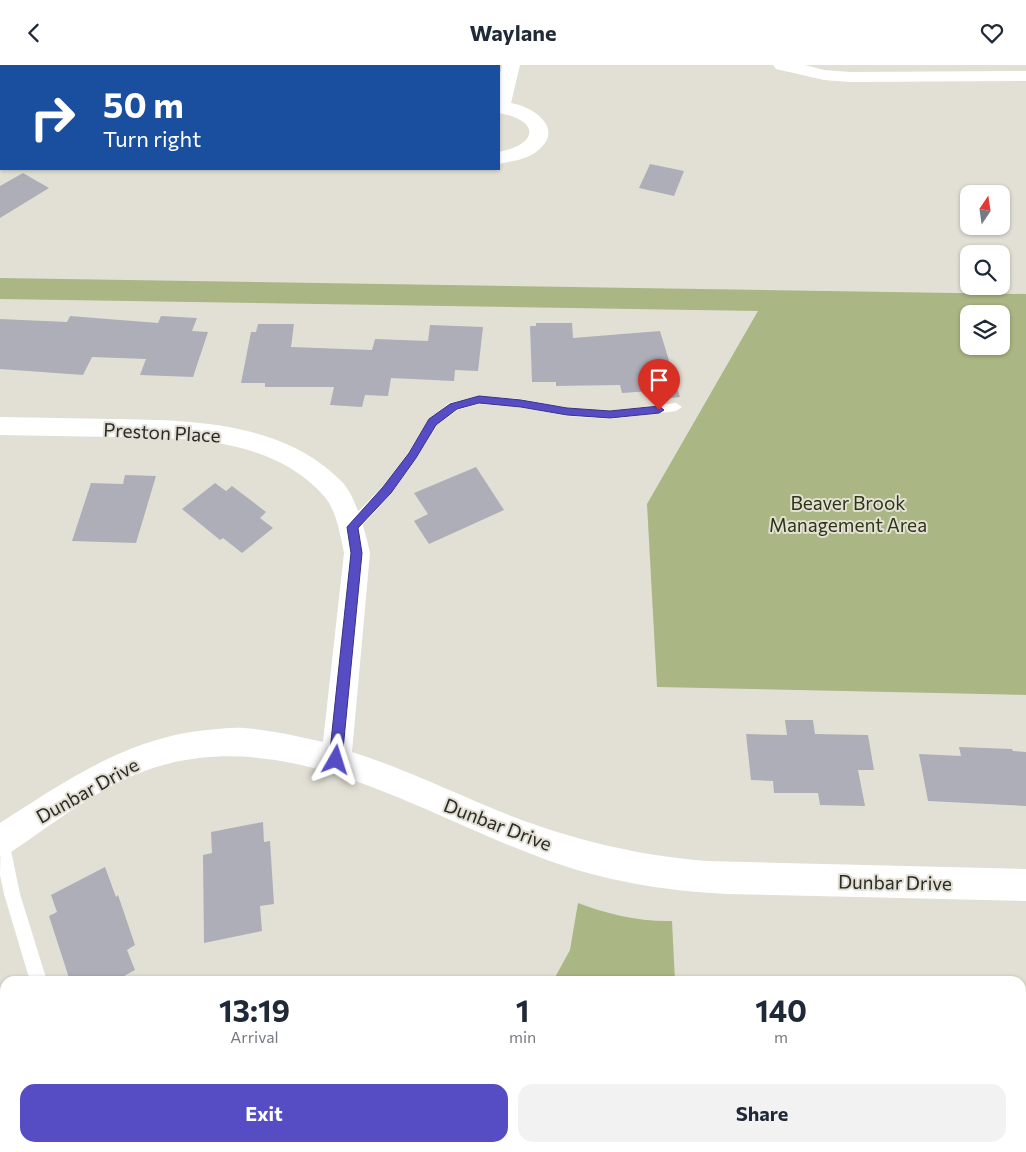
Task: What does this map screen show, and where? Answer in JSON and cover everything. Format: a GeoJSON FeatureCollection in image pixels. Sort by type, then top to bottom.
{"type":"FeatureCollection","features":[{"type":"Feature","properties":{"kind":"street"},"geometry":{"type":"LineString","coordinates":[[500,158],[520,154],[529,149],[536,143],[540,130],[531,117],[513,109],[500,107],[511,65]]}},
{"type":"Feature","properties":{"kind":"street"},"geometry":{"type":"LineString","coordinates":[[782,65],[824,75],[850,77],[1026,76]]}},
{"type":"Feature","properties":{"kind":"street","name":"Preston Place"},"geometry":{"type":"LineString","coordinates":[[0,426],[175,429],[227,435],[258,443],[308,467],[336,491],[352,527],[357,553],[336,760]]}},
{"type":"Feature","properties":{"kind":"street","name":"Dunbar Drive"},"geometry":{"type":"LineString","coordinates":[[0,841],[74,793],[118,769],[154,755],[200,746],[244,742],[290,749],[336,760],[545,844],[595,858],[652,870],[713,877],[1026,885]]}},
{"type":"Feature","properties":{"kind":"lane"},"geometry":{"type":"LineString","coordinates":[[352,527],[387,490],[412,456],[433,422],[453,406],[479,400],[521,403],[567,411],[610,415],[676,407]]}},
{"type":"Feature","properties":{"kind":"lane"},"geometry":{"type":"LineString","coordinates":[[0,841],[12,894],[37,976]]}},
{"type":"Feature","properties":{"kind":"green space","name":"Beaver Brook Management Area"},"geometry":{"type":"Polygon","coordinates":[[[0,278],[960,293],[960,295],[1026,294],[1026,695],[657,687],[647,504],[758,311],[0,299],[0,278]]]}},
{"type":"Feature","properties":{"kind":"green space"},"geometry":{"type":"Polygon","coordinates":[[[578,903],[624,917],[672,921],[675,976],[556,976],[570,950],[578,903]]]}},
{"type":"Feature","properties":{"kind":"building"},"geometry":{"type":"Polygon","coordinates":[[[650,164],[684,171],[674,196],[639,188],[650,164]]]}},
{"type":"Feature","properties":{"kind":"building"},"geometry":{"type":"Polygon","coordinates":[[[23,173],[49,188],[0,218],[0,186],[23,173]]]}},
{"type":"Feature","properties":{"kind":"building"},"geometry":{"type":"Polygon","coordinates":[[[70,316],[158,323],[161,316],[197,318],[192,331],[208,332],[193,377],[140,375],[146,359],[92,357],[83,375],[0,369],[0,319],[67,322],[70,316]]]}},
{"type":"Feature","properties":{"kind":"building"},"geometry":{"type":"Polygon","coordinates":[[[536,323],[572,323],[573,338],[660,331],[680,397],[652,400],[650,391],[622,393],[620,385],[556,386],[556,382],[532,382],[530,326],[536,326],[536,323]]]}},
{"type":"Feature","properties":{"kind":"building"},"geometry":{"type":"Polygon","coordinates":[[[258,324],[294,324],[291,347],[372,350],[375,339],[428,341],[430,325],[483,327],[478,371],[455,370],[454,381],[391,378],[388,396],[365,395],[362,407],[330,405],[334,387],[265,387],[265,383],[241,383],[251,332],[256,332],[258,324]]]}},
{"type":"Feature","properties":{"kind":"building"},"geometry":{"type":"Polygon","coordinates":[[[476,467],[504,510],[429,544],[414,521],[428,514],[414,493],[476,467]]]}},
{"type":"Feature","properties":{"kind":"building"},"geometry":{"type":"Polygon","coordinates":[[[125,475],[156,476],[136,543],[72,541],[91,483],[123,484],[125,475]]]}},
{"type":"Feature","properties":{"kind":"building"},"geometry":{"type":"Polygon","coordinates":[[[215,483],[226,491],[232,486],[266,512],[260,518],[273,528],[242,553],[223,538],[220,540],[182,509],[215,483]]]}},
{"type":"Feature","properties":{"kind":"building"},"geometry":{"type":"Polygon","coordinates":[[[785,720],[813,720],[815,734],[868,735],[874,770],[858,770],[865,806],[820,805],[818,793],[774,793],[773,781],[751,780],[746,734],[787,735],[785,720]]]}},
{"type":"Feature","properties":{"kind":"building"},"geometry":{"type":"Polygon","coordinates":[[[959,747],[1012,749],[1013,751],[1026,752],[1026,806],[928,801],[919,754],[961,756],[959,747]]]}},
{"type":"Feature","properties":{"kind":"building"},"geometry":{"type":"Polygon","coordinates":[[[263,822],[264,842],[270,841],[274,904],[260,906],[262,931],[204,943],[203,855],[212,853],[211,832],[263,822]]]}},
{"type":"Feature","properties":{"kind":"building"},"geometry":{"type":"Polygon","coordinates":[[[105,867],[116,897],[118,895],[135,945],[127,950],[135,970],[124,976],[68,976],[49,916],[57,912],[51,895],[105,867]]]}},
{"type":"Feature","properties":{"kind":"route"},"geometry":{"type":"LineString","coordinates":[[336,760],[357,553],[352,527],[387,490],[412,456],[433,422],[453,406],[479,400],[521,403],[567,411],[610,415],[659,410]]}}]}
